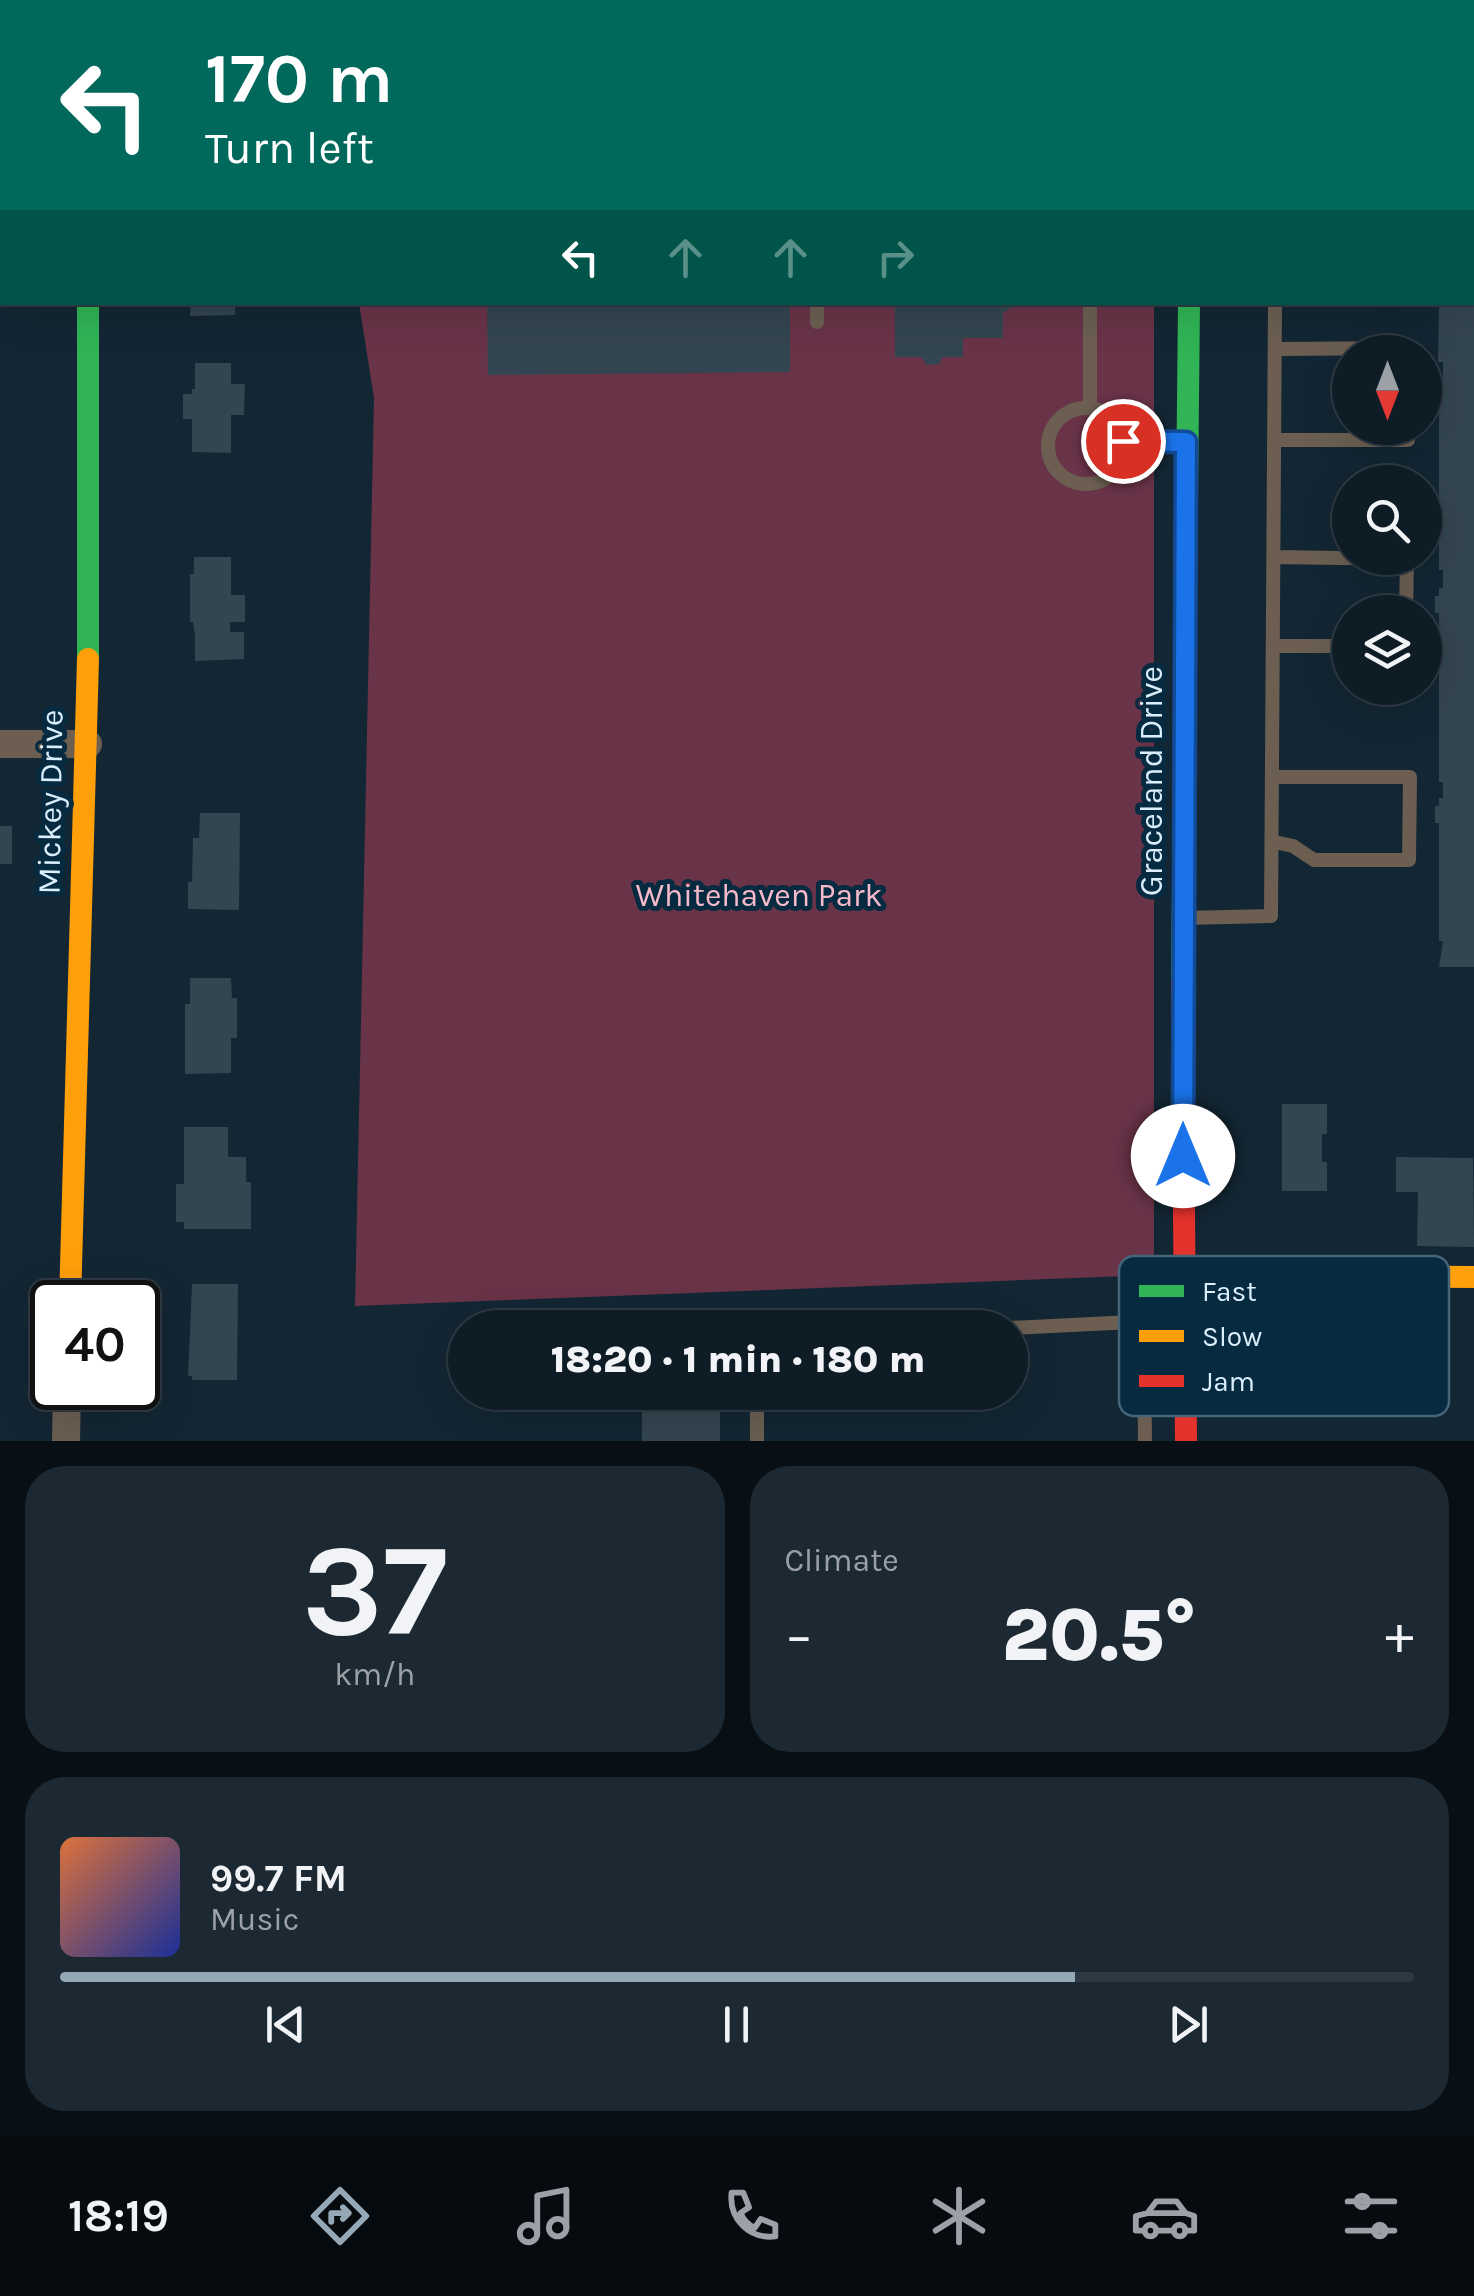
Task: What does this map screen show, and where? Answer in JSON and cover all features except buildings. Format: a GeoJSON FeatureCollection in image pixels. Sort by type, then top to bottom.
{"type":"FeatureCollection","features":[{"type":"Feature","properties":{"kind":"street","name":"Mickey Drive"},"geometry":{"type":"LineString","coordinates":[[71,1280],[88,744],[88,305]]}},
{"type":"Feature","properties":{"kind":"street","name":"Graceland Drive"},"geometry":{"type":"LineString","coordinates":[[1183,1256],[1182,918],[1189,305]]}},
{"type":"Feature","properties":{"kind":"street"},"geometry":{"type":"LineString","coordinates":[[0,744],[88,744]]}},
{"type":"Feature","properties":{"kind":"street"},"geometry":{"type":"LineString","coordinates":[[1449,1277],[1474,1277]]}},
{"type":"Feature","properties":{"kind":"street"},"geometry":{"type":"LineString","coordinates":[[66,1441],[67,1410]]}},
{"type":"Feature","properties":{"kind":"street","name":"Graceland Drive"},"geometry":{"type":"LineString","coordinates":[[1186,1416],[1186,1441]]}},
{"type":"Feature","properties":{"kind":"lane"},"geometry":{"type":"LineString","coordinates":[[817,305],[817,322]]}},
{"type":"Feature","properties":{"kind":"lane"},"geometry":{"type":"LineString","coordinates":[[1090,305],[1090,408]]}},
{"type":"Feature","properties":{"kind":"lane"},"geometry":{"type":"LineString","coordinates":[[1182,918],[1272,916],[1275,305]]}},
{"type":"Feature","properties":{"kind":"lane"},"geometry":{"type":"LineString","coordinates":[[1275,349],[1332,349]]}},
{"type":"Feature","properties":{"kind":"lane"},"geometry":{"type":"LineString","coordinates":[[1090,408],[1113,419],[1123,441],[1119,464],[1101,480],[1077,482],[1056,470],[1047,446],[1055,422],[1065,414],[1090,408]]}},
{"type":"Feature","properties":{"kind":"lane"},"geometry":{"type":"LineString","coordinates":[[1274,440],[1332,440]]}},
{"type":"Feature","properties":{"kind":"lane"},"geometry":{"type":"LineString","coordinates":[[1123,441],[1186,442]]}},
{"type":"Feature","properties":{"kind":"lane"},"geometry":{"type":"LineString","coordinates":[[1275,557],[1408,558],[1407,595]]}},
{"type":"Feature","properties":{"kind":"lane"},"geometry":{"type":"LineString","coordinates":[[1275,646],[1332,646]]}},
{"type":"Feature","properties":{"kind":"lane"},"geometry":{"type":"LineString","coordinates":[[1274,778],[1410,777],[1409,860],[1314,860],[1294,846],[1274,842]]}},
{"type":"Feature","properties":{"kind":"lane"},"geometry":{"type":"LineString","coordinates":[[1028,1327],[1119,1323]]}},
{"type":"Feature","properties":{"kind":"lane"},"geometry":{"type":"LineString","coordinates":[[756,1410],[757,1441]]}},
{"type":"Feature","properties":{"kind":"green space","name":"Whitehaven Park"},"geometry":{"type":"Polygon","coordinates":[[[359,305],[1154,305],[1154,1256],[1119,1256],[1119,1276],[355,1306],[374,398],[359,305]]]}},
{"type":"Feature","properties":{"kind":"traffic: fast"},"geometry":{"type":"LineString","coordinates":[[88,305],[88,659]]}},
{"type":"Feature","properties":{"kind":"traffic: fast"},"geometry":{"type":"LineString","coordinates":[[1182,983],[1189,305]]}},
{"type":"Feature","properties":{"kind":"traffic: slow"},"geometry":{"type":"LineString","coordinates":[[71,1280],[88,659]]}},
{"type":"Feature","properties":{"kind":"traffic: slow"},"geometry":{"type":"LineString","coordinates":[[1449,1277],[1474,1277]]}},
{"type":"Feature","properties":{"kind":"traffic: jam"},"geometry":{"type":"LineString","coordinates":[[1182,983],[1184,1256]]}},
{"type":"Feature","properties":{"kind":"traffic: jam"},"geometry":{"type":"LineString","coordinates":[[1186,1416],[1186,1441]]}},
{"type":"Feature","properties":{"kind":"route"},"geometry":{"type":"LineString","coordinates":[[1123,441],[1186,442],[1183,1156]]}}]}
